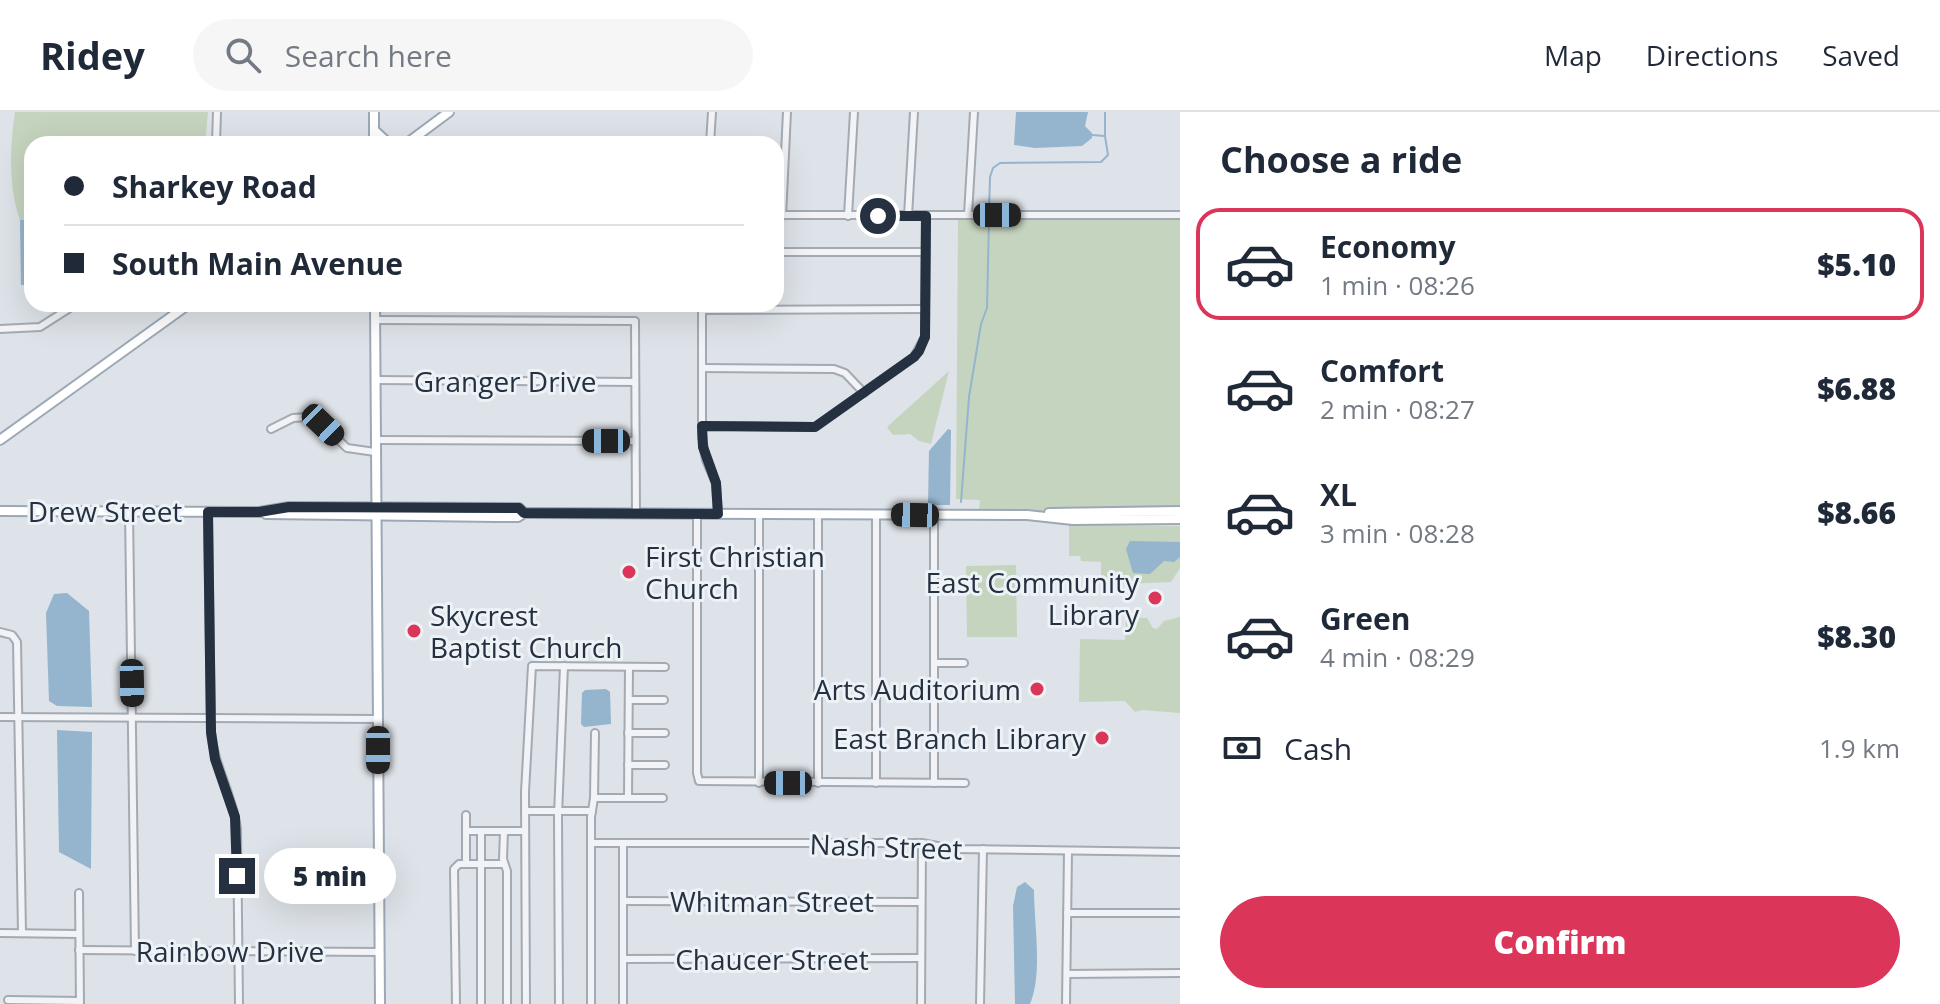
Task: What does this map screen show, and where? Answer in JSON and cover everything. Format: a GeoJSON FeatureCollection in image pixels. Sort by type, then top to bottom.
{"type":"FeatureCollection","features":[{"type":"Feature","properties":{"kind":"main road"},"geometry":{"type":"LineString","coordinates":[[374,112],[374,136]]}},
{"type":"Feature","properties":{"kind":"main road"},"geometry":{"type":"LineString","coordinates":[[417,136],[449,112]]}},
{"type":"Feature","properties":{"kind":"main road"},"geometry":{"type":"LineString","coordinates":[[374,131],[380,136]]}},
{"type":"Feature","properties":{"kind":"main road"},"geometry":{"type":"LineString","coordinates":[[0,440],[178,312]]}},
{"type":"Feature","properties":{"kind":"main road"},"geometry":{"type":"LineString","coordinates":[[375,312],[380,1004]]}},
{"type":"Feature","properties":{"kind":"main road","name":"Drew Street"},"geometry":{"type":"LineString","coordinates":[[0,511],[259,512],[271,516],[376,512],[518,517],[524,513],[1027,515],[1073,511],[1180,511]]}},
{"type":"Feature","properties":{"kind":"main road","name":"Drew Street"},"geometry":{"type":"LineString","coordinates":[[1027,515],[1073,520],[1180,519]]}},
{"type":"Feature","properties":{"kind":"street"},"geometry":{"type":"LineString","coordinates":[[216,136],[217,112]]}},
{"type":"Feature","properties":{"kind":"street"},"geometry":{"type":"LineString","coordinates":[[710,136],[712,112]]}},
{"type":"Feature","properties":{"kind":"street"},"geometry":{"type":"LineString","coordinates":[[784,151],[787,112]]}},
{"type":"Feature","properties":{"kind":"street"},"geometry":{"type":"LineString","coordinates":[[848,216],[854,112]]}},
{"type":"Feature","properties":{"kind":"street"},"geometry":{"type":"LineString","coordinates":[[908,216],[914,112]]}},
{"type":"Feature","properties":{"kind":"street"},"geometry":{"type":"LineString","coordinates":[[968,215],[974,112]]}},
{"type":"Feature","properties":{"kind":"street"},"geometry":{"type":"LineString","coordinates":[[784,216],[1180,215]]}},
{"type":"Feature","properties":{"kind":"street"},"geometry":{"type":"LineString","coordinates":[[702,426],[815,427],[919,351],[925,337],[926,216]]}},
{"type":"Feature","properties":{"kind":"street"},"geometry":{"type":"LineString","coordinates":[[784,252],[925,252]]}},
{"type":"Feature","properties":{"kind":"street"},"geometry":{"type":"LineString","coordinates":[[784,308],[925,309]]}},
{"type":"Feature","properties":{"kind":"street"},"geometry":{"type":"LineString","coordinates":[[0,329],[40,327],[65,312]]}},
{"type":"Feature","properties":{"kind":"street"},"geometry":{"type":"LineString","coordinates":[[702,312],[703,447],[716,483],[718,514]]}},
{"type":"Feature","properties":{"kind":"street"},"geometry":{"type":"LineString","coordinates":[[375,320],[635,321],[636,513]]}},
{"type":"Feature","properties":{"kind":"street"},"geometry":{"type":"LineString","coordinates":[[702,368],[834,369],[845,373],[864,393]]}},
{"type":"Feature","properties":{"kind":"street","name":"Granger Drive"},"geometry":{"type":"LineString","coordinates":[[375,380],[635,382]]}},
{"type":"Feature","properties":{"kind":"street"},"geometry":{"type":"LineString","coordinates":[[271,429],[293,418],[307,417],[323,425],[347,448],[375,452]]}},
{"type":"Feature","properties":{"kind":"street"},"geometry":{"type":"LineString","coordinates":[[375,440],[635,441]]}},
{"type":"Feature","properties":{"kind":"street"},"geometry":{"type":"LineString","coordinates":[[129,511],[135,951]]}},
{"type":"Feature","properties":{"kind":"street"},"geometry":{"type":"LineString","coordinates":[[208,512],[211,718],[215,759],[235,817],[239,1004]]}},
{"type":"Feature","properties":{"kind":"street"},"geometry":{"type":"LineString","coordinates":[[697,514],[699,781],[965,783]]}},
{"type":"Feature","properties":{"kind":"street"},"geometry":{"type":"LineString","coordinates":[[759,514],[759,783]]}},
{"type":"Feature","properties":{"kind":"street"},"geometry":{"type":"LineString","coordinates":[[818,514],[818,783]]}},
{"type":"Feature","properties":{"kind":"street"},"geometry":{"type":"LineString","coordinates":[[876,515],[876,783]]}},
{"type":"Feature","properties":{"kind":"street"},"geometry":{"type":"LineString","coordinates":[[934,515],[934,783]]}},
{"type":"Feature","properties":{"kind":"street"},"geometry":{"type":"LineString","coordinates":[[0,632],[12,635],[17,642],[22,933]]}},
{"type":"Feature","properties":{"kind":"street"},"geometry":{"type":"LineString","coordinates":[[934,663],[964,663]]}},
{"type":"Feature","properties":{"kind":"street"},"geometry":{"type":"LineString","coordinates":[[526,1004],[525,811],[532,666],[665,667]]}},
{"type":"Feature","properties":{"kind":"street"},"geometry":{"type":"LineString","coordinates":[[559,1004],[559,811],[564,666]]}},
{"type":"Feature","properties":{"kind":"street"},"geometry":{"type":"LineString","coordinates":[[628,798],[629,667]]}},
{"type":"Feature","properties":{"kind":"street"},"geometry":{"type":"LineString","coordinates":[[629,700],[664,700]]}},
{"type":"Feature","properties":{"kind":"street"},"geometry":{"type":"LineString","coordinates":[[0,717],[378,719]]}},
{"type":"Feature","properties":{"kind":"street"},"geometry":{"type":"LineString","coordinates":[[591,1004],[595,733]]}},
{"type":"Feature","properties":{"kind":"street"},"geometry":{"type":"LineString","coordinates":[[628,733],[665,733]]}},
{"type":"Feature","properties":{"kind":"street"},"geometry":{"type":"LineString","coordinates":[[628,765],[665,765]]}},
{"type":"Feature","properties":{"kind":"street"},"geometry":{"type":"LineString","coordinates":[[594,798],[663,798]]}},
{"type":"Feature","properties":{"kind":"street"},"geometry":{"type":"LineString","coordinates":[[525,811],[592,811]]}},
{"type":"Feature","properties":{"kind":"street"},"geometry":{"type":"LineString","coordinates":[[466,815],[466,864]]}},
{"type":"Feature","properties":{"kind":"street"},"geometry":{"type":"LineString","coordinates":[[466,831],[525,831]]}},
{"type":"Feature","properties":{"kind":"street"},"geometry":{"type":"LineString","coordinates":[[481,831],[481,1004]]}},
{"type":"Feature","properties":{"kind":"street"},"geometry":{"type":"LineString","coordinates":[[504,831],[507,1004]]}},
{"type":"Feature","properties":{"kind":"street","name":"Nash Street"},"geometry":{"type":"LineString","coordinates":[[591,843],[922,843],[953,849],[1180,852]]}},
{"type":"Feature","properties":{"kind":"street"},"geometry":{"type":"LineString","coordinates":[[623,843],[623,1004]]}},
{"type":"Feature","properties":{"kind":"street"},"geometry":{"type":"LineString","coordinates":[[921,1004],[922,843]]}},
{"type":"Feature","properties":{"kind":"street"},"geometry":{"type":"LineString","coordinates":[[980,1004],[983,849]]}},
{"type":"Feature","properties":{"kind":"street"},"geometry":{"type":"LineString","coordinates":[[1066,1004],[1068,851]]}},
{"type":"Feature","properties":{"kind":"street"},"geometry":{"type":"LineString","coordinates":[[456,1004],[456,865],[504,864]]}},
{"type":"Feature","properties":{"kind":"street"},"geometry":{"type":"LineString","coordinates":[[8,1000],[80,1002],[79,893]]}},
{"type":"Feature","properties":{"kind":"street","name":"Whitman Street"},"geometry":{"type":"LineString","coordinates":[[623,901],[921,902]]}},
{"type":"Feature","properties":{"kind":"street"},"geometry":{"type":"LineString","coordinates":[[1067,913],[1180,913]]}},
{"type":"Feature","properties":{"kind":"street"},"geometry":{"type":"LineString","coordinates":[[0,933],[79,934]]}},
{"type":"Feature","properties":{"kind":"street","name":"Rainbow Drive"},"geometry":{"type":"LineString","coordinates":[[79,950],[380,952]]}},
{"type":"Feature","properties":{"kind":"street","name":"Chaucer Street"},"geometry":{"type":"LineString","coordinates":[[623,959],[921,958]]}},
{"type":"Feature","properties":{"kind":"street"},"geometry":{"type":"LineString","coordinates":[[1067,974],[1180,973]]}},
{"type":"Feature","properties":{"kind":"green space"},"geometry":{"type":"Polygon","coordinates":[[[15,112],[208,112],[206,136],[24,136],[24,220],[20,220],[13,194],[15,112]]]}},
{"type":"Feature","properties":{"kind":"green space"},"geometry":{"type":"Polygon","coordinates":[[[1180,218],[1180,508],[979,512],[980,500],[956,499],[958,220],[1180,218]]]}},
{"type":"Feature","properties":{"kind":"green space"},"geometry":{"type":"Polygon","coordinates":[[[949,371],[931,444],[919,441],[910,434],[893,435],[887,427],[949,371]]]}},
{"type":"Feature","properties":{"kind":"green space"},"geometry":{"type":"Polygon","coordinates":[[[1069,525],[1180,526],[1180,568],[1171,582],[1101,585],[1101,562],[1081,561],[1080,556],[1069,556],[1069,525]]]}},
{"type":"Feature","properties":{"kind":"green space"},"geometry":{"type":"Polygon","coordinates":[[[1016,565],[1017,637],[967,637],[966,566],[1016,565]]]}},
{"type":"Feature","properties":{"kind":"green space"},"geometry":{"type":"Polygon","coordinates":[[[1126,617],[1147,618],[1157,629],[1164,621],[1180,617],[1180,713],[1135,712],[1125,701],[1079,702],[1080,639],[1125,640],[1126,617]]]}},
{"type":"Feature","properties":{"kind":"water"},"geometry":{"type":"Polygon","coordinates":[[[1016,112],[1088,112],[1085,126],[1092,133],[1092,138],[1082,146],[1035,148],[1014,145],[1016,112]]]}},
{"type":"Feature","properties":{"kind":"water"},"geometry":{"type":"Polygon","coordinates":[[[20,220],[24,220],[24,285],[21,285],[20,220]]]}},
{"type":"Feature","properties":{"kind":"water"},"geometry":{"type":"Polygon","coordinates":[[[948,429],[951,430],[950,505],[928,505],[929,451],[948,429]]]}},
{"type":"Feature","properties":{"kind":"water"},"geometry":{"type":"Polygon","coordinates":[[[1130,541],[1180,542],[1180,557],[1174,562],[1164,561],[1150,574],[1133,573],[1126,549],[1130,541]]]}},
{"type":"Feature","properties":{"kind":"water"},"geometry":{"type":"Polygon","coordinates":[[[67,593],[89,611],[92,707],[57,706],[49,701],[46,613],[54,594],[67,593]]]}},
{"type":"Feature","properties":{"kind":"water"},"geometry":{"type":"Polygon","coordinates":[[[606,689],[610,692],[611,724],[584,727],[581,724],[582,693],[585,690],[606,689]]]}},
{"type":"Feature","properties":{"kind":"water"},"geometry":{"type":"Polygon","coordinates":[[[57,730],[92,732],[91,869],[59,852],[57,730]]]}},
{"type":"Feature","properties":{"kind":"water"},"geometry":{"type":"Polygon","coordinates":[[[1025,882],[1034,890],[1036,978],[1030,1004],[1015,1004],[1013,906],[1017,887],[1025,882]]]}},
{"type":"Feature","properties":{"kind":"waterway"},"geometry":{"type":"LineString","coordinates":[[1092,135],[1105,136],[1105,112]]}},
{"type":"Feature","properties":{"kind":"waterway"},"geometry":{"type":"LineString","coordinates":[[989,210],[990,177],[993,168],[1000,163],[1101,162],[1108,155],[1105,136]]}},
{"type":"Feature","properties":{"kind":"waterway"},"geometry":{"type":"LineString","coordinates":[[961,502],[969,397],[981,324],[987,308],[989,220]]}},
{"type":"Feature","properties":{"kind":"place","name":"First Christian Church"},"geometry":{"type":"Point","coordinates":[629,572]}},
{"type":"Feature","properties":{"kind":"place","name":"East Community Library"},"geometry":{"type":"Point","coordinates":[1155,598]}},
{"type":"Feature","properties":{"kind":"place","name":"Skycrest Baptist Church"},"geometry":{"type":"Point","coordinates":[414,631]}},
{"type":"Feature","properties":{"kind":"place","name":"Arts Auditorium"},"geometry":{"type":"Point","coordinates":[1037,689]}},
{"type":"Feature","properties":{"kind":"place","name":"East Branch Library"},"geometry":{"type":"Point","coordinates":[1102,738]}},
{"type":"Feature","properties":{"kind":"route"},"geometry":{"type":"LineString","coordinates":[[237,876],[235,817],[212,746],[208,512],[259,512],[289,507],[519,508],[524,513],[718,514],[716,483],[706,460],[702,426],[815,427],[914,357],[923,344],[926,216],[878,216]]}}]}
